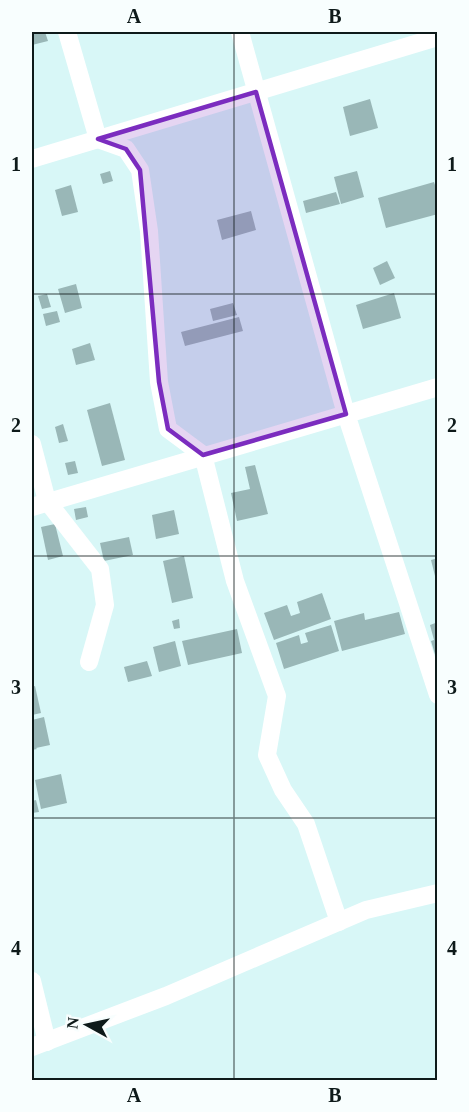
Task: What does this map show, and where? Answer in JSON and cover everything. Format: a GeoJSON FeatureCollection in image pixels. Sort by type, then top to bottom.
{"type":"FeatureCollection","features":[{"type":"Feature","properties":{"kind":"street"},"geometry":{"type":"LineString","coordinates":[[68,32],[98,139]]}},
{"type":"Feature","properties":{"kind":"street"},"geometry":{"type":"LineString","coordinates":[[240,32],[346,414],[438,695]]}},
{"type":"Feature","properties":{"kind":"street"},"geometry":{"type":"LineString","coordinates":[[32,159],[256,92],[399,40],[438,37]]}},
{"type":"Feature","properties":{"kind":"street"},"geometry":{"type":"LineString","coordinates":[[98,139],[126,149],[140,170],[149,231],[159,382],[168,429],[202,455],[235,581],[277,696],[267,755],[283,790],[306,824],[339,922]]}},
{"type":"Feature","properties":{"kind":"street"},"geometry":{"type":"LineString","coordinates":[[39,504],[438,387]]}},
{"type":"Feature","properties":{"kind":"street"},"geometry":{"type":"LineString","coordinates":[[32,444],[39,504],[99,569],[105,605],[89,662]]}},
{"type":"Feature","properties":{"kind":"street"},"geometry":{"type":"LineString","coordinates":[[32,981],[39,1044],[166,996],[366,910],[438,893]]}},
{"type":"Feature","properties":{"kind":"highlighted area"},"geometry":{"type":"Polygon","coordinates":[[[256,92],[346,414],[203,455],[168,429],[159,382],[140,170],[126,149],[98,139],[256,92]]]}},
{"type":"Feature","properties":{"kind":"building"},"geometry":{"type":"Polygon","coordinates":[[[32,32],[45,32],[48,41],[32,45],[32,32]]]}},
{"type":"Feature","properties":{"kind":"building"},"geometry":{"type":"Polygon","coordinates":[[[370,99],[378,128],[350,136],[343,107],[370,99]]]}},
{"type":"Feature","properties":{"kind":"building"},"geometry":{"type":"Polygon","coordinates":[[[110,171],[113,181],[103,184],[100,174],[110,171]]]}},
{"type":"Feature","properties":{"kind":"building"},"geometry":{"type":"Polygon","coordinates":[[[357,171],[364,197],[341,204],[334,177],[357,171]]]}},
{"type":"Feature","properties":{"kind":"building"},"geometry":{"type":"Polygon","coordinates":[[[434,182],[438,194],[438,214],[386,228],[378,198],[434,182]]]}},
{"type":"Feature","properties":{"kind":"building"},"geometry":{"type":"Polygon","coordinates":[[[71,185],[78,212],[62,216],[55,190],[71,185]]]}},
{"type":"Feature","properties":{"kind":"building"},"geometry":{"type":"Polygon","coordinates":[[[336,192],[340,204],[306,213],[303,201],[336,192]]]}},
{"type":"Feature","properties":{"kind":"building"},"geometry":{"type":"Polygon","coordinates":[[[251,211],[256,230],[222,240],[217,220],[251,211]]]}},
{"type":"Feature","properties":{"kind":"building"},"geometry":{"type":"Polygon","coordinates":[[[387,261],[395,278],[380,285],[373,268],[387,261]]]}},
{"type":"Feature","properties":{"kind":"building"},"geometry":{"type":"Polygon","coordinates":[[[76,284],[82,308],[65,313],[58,289],[76,284]]]}},
{"type":"Feature","properties":{"kind":"building"},"geometry":{"type":"Polygon","coordinates":[[[394,293],[401,318],[363,329],[356,305],[394,293]]]}},
{"type":"Feature","properties":{"kind":"building"},"geometry":{"type":"Polygon","coordinates":[[[47,294],[51,307],[42,309],[38,296],[47,294]]]}},
{"type":"Feature","properties":{"kind":"building"},"geometry":{"type":"Polygon","coordinates":[[[233,303],[237,315],[213,321],[210,309],[233,303]]]}},
{"type":"Feature","properties":{"kind":"building"},"geometry":{"type":"Polygon","coordinates":[[[57,311],[60,322],[46,326],[43,314],[57,311]]]}},
{"type":"Feature","properties":{"kind":"building"},"geometry":{"type":"Polygon","coordinates":[[[239,317],[243,331],[185,346],[181,332],[239,317]]]}},
{"type":"Feature","properties":{"kind":"building"},"geometry":{"type":"Polygon","coordinates":[[[90,343],[95,360],[76,365],[72,349],[90,343]]]}},
{"type":"Feature","properties":{"kind":"building"},"geometry":{"type":"Polygon","coordinates":[[[110,403],[125,460],[102,466],[87,410],[110,403]]]}},
{"type":"Feature","properties":{"kind":"building"},"geometry":{"type":"Polygon","coordinates":[[[63,424],[68,441],[59,443],[55,427],[63,424]]]}},
{"type":"Feature","properties":{"kind":"building"},"geometry":{"type":"Polygon","coordinates":[[[75,461],[78,473],[68,475],[65,463],[75,461]]]}},
{"type":"Feature","properties":{"kind":"building"},"geometry":{"type":"Polygon","coordinates":[[[255,465],[268,514],[237,521],[231,493],[250,489],[245,467],[255,465]]]}},
{"type":"Feature","properties":{"kind":"building"},"geometry":{"type":"Polygon","coordinates":[[[86,507],[88,517],[76,520],[74,509],[86,507]]]}},
{"type":"Feature","properties":{"kind":"building"},"geometry":{"type":"Polygon","coordinates":[[[174,510],[179,534],[156,539],[152,515],[174,510]]]}},
{"type":"Feature","properties":{"kind":"building"},"geometry":{"type":"Polygon","coordinates":[[[55,524],[63,556],[48,560],[41,527],[55,524]]]}},
{"type":"Feature","properties":{"kind":"building"},"geometry":{"type":"Polygon","coordinates":[[[129,537],[133,555],[104,561],[100,543],[129,537]]]}},
{"type":"Feature","properties":{"kind":"building"},"geometry":{"type":"Polygon","coordinates":[[[184,556],[193,598],[172,603],[163,561],[184,556]]]}},
{"type":"Feature","properties":{"kind":"building"},"geometry":{"type":"Polygon","coordinates":[[[438,558],[438,575],[435,576],[431,560],[438,558]]]}},
{"type":"Feature","properties":{"kind":"building"},"geometry":{"type":"Polygon","coordinates":[[[322,593],[331,619],[274,640],[264,613],[287,605],[291,616],[300,613],[297,602],[322,593]]]}},
{"type":"Feature","properties":{"kind":"building"},"geometry":{"type":"Polygon","coordinates":[[[399,612],[405,634],[342,651],[334,621],[364,613],[365,620],[399,612]]]}},
{"type":"Feature","properties":{"kind":"building"},"geometry":{"type":"Polygon","coordinates":[[[179,619],[180,628],[174,629],[172,621],[179,619]]]}},
{"type":"Feature","properties":{"kind":"building"},"geometry":{"type":"Polygon","coordinates":[[[438,622],[437,661],[431,641],[434,640],[430,625],[438,622]]]}},
{"type":"Feature","properties":{"kind":"building"},"geometry":{"type":"Polygon","coordinates":[[[331,625],[339,651],[284,669],[276,643],[299,635],[301,644],[308,642],[305,633],[331,625]]]}},
{"type":"Feature","properties":{"kind":"building"},"geometry":{"type":"Polygon","coordinates":[[[237,629],[242,653],[188,665],[182,641],[237,629]]]}},
{"type":"Feature","properties":{"kind":"building"},"geometry":{"type":"Polygon","coordinates":[[[175,641],[181,666],[159,672],[153,647],[175,641]]]}},
{"type":"Feature","properties":{"kind":"building"},"geometry":{"type":"Polygon","coordinates":[[[147,661],[152,676],[128,682],[124,667],[147,661]]]}},
{"type":"Feature","properties":{"kind":"building"},"geometry":{"type":"Polygon","coordinates":[[[35,686],[41,713],[32,715],[32,687],[35,686]]]}},
{"type":"Feature","properties":{"kind":"building"},"geometry":{"type":"Polygon","coordinates":[[[44,717],[50,745],[32,750],[32,720],[44,717]]]}},
{"type":"Feature","properties":{"kind":"building"},"geometry":{"type":"Polygon","coordinates":[[[61,774],[67,803],[41,809],[35,780],[61,774]]]}},
{"type":"Feature","properties":{"kind":"building"},"geometry":{"type":"Polygon","coordinates":[[[36,800],[39,812],[32,813],[32,801],[36,800]]]}}]}
